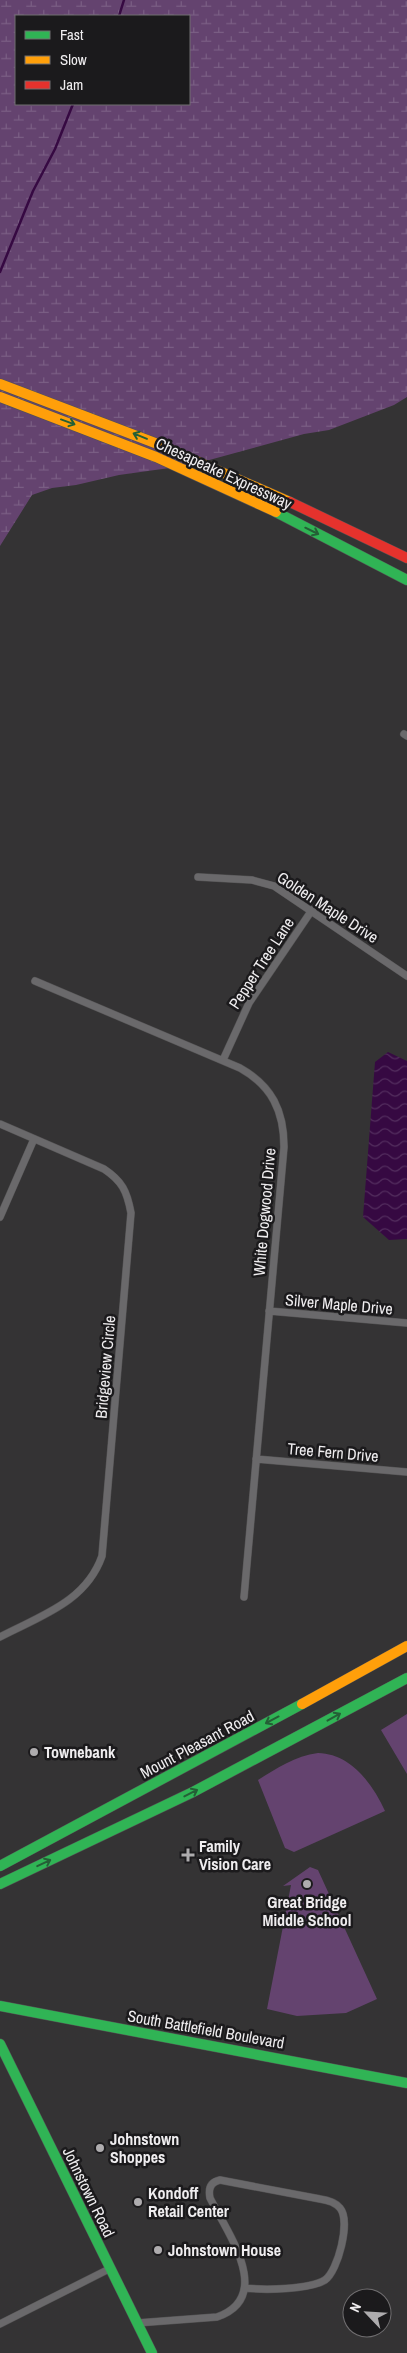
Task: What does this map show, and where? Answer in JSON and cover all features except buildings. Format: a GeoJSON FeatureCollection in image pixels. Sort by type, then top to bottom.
{"type":"FeatureCollection","features":[{"type":"Feature","properties":{"kind":"main road","name":"Chesapeake Expressway"},"geometry":{"type":"LineString","coordinates":[[0,384],[136,434],[407,558]]}},
{"type":"Feature","properties":{"kind":"main road","name":"Chesapeake Expressway"},"geometry":{"type":"LineString","coordinates":[[0,397],[93,431],[222,486],[364,556],[407,580]]}},
{"type":"Feature","properties":{"kind":"main road","name":"Mount Pleasant Road"},"geometry":{"type":"LineString","coordinates":[[0,1866],[200,1760],[407,1646]]}},
{"type":"Feature","properties":{"kind":"main road"},"geometry":{"type":"LineString","coordinates":[[0,1884],[193,1792],[407,1678]]}},
{"type":"Feature","properties":{"kind":"main road"},"geometry":{"type":"LineString","coordinates":[[14,1877],[15,1871],[20,1864],[75,1834],[111,1806]]}},
{"type":"Feature","properties":{"kind":"main road","name":"South Battlefield Boulevard"},"geometry":{"type":"LineString","coordinates":[[0,2006],[407,2082]]}},
{"type":"Feature","properties":{"kind":"main road","name":"Johnstown Road"},"geometry":{"type":"LineString","coordinates":[[0,2044],[152,2353]]}},
{"type":"Feature","properties":{"kind":"street","name":"Golden Maple Drive"},"geometry":{"type":"LineString","coordinates":[[198,877],[246,879],[274,886],[407,976]]}},
{"type":"Feature","properties":{"kind":"street","name":"Pepper Tree Lane"},"geometry":{"type":"LineString","coordinates":[[223,1060],[249,1003],[312,910]]}},
{"type":"Feature","properties":{"kind":"street","name":"White Dogwood Drive"},"geometry":{"type":"LineString","coordinates":[[34,981],[248,1072],[265,1087],[275,1103],[284,1126],[244,1597]]}},
{"type":"Feature","properties":{"kind":"street","name":"Bridgeview Circle"},"geometry":{"type":"LineString","coordinates":[[0,1124],[104,1169],[116,1177],[126,1188],[129,1200],[130,1238],[107,1511],[100,1562],[90,1582],[74,1597],[0,1637]]}},
{"type":"Feature","properties":{"kind":"street"},"geometry":{"type":"LineString","coordinates":[[0,1217],[34,1139]]}},
{"type":"Feature","properties":{"kind":"street","name":"Silver Maple Drive"},"geometry":{"type":"LineString","coordinates":[[269,1311],[407,1324]]}},
{"type":"Feature","properties":{"kind":"street","name":"Tree Fern Drive"},"geometry":{"type":"LineString","coordinates":[[256,1459],[407,1472]]}},
{"type":"Feature","properties":{"kind":"street"},"geometry":{"type":"LineString","coordinates":[[137,2323],[216,2318],[227,2314],[235,2308],[245,2288],[244,2268],[210,2198],[209,2189],[214,2183],[220,2180],[320,2199],[333,2202],[340,2208],[345,2222],[338,2260],[333,2273],[326,2279],[310,2285],[260,2289],[245,2288]]}},
{"type":"Feature","properties":{"kind":"street"},"geometry":{"type":"LineString","coordinates":[[0,2324],[110,2268]]}},
{"type":"Feature","properties":{"kind":"green space"},"geometry":{"type":"Polygon","coordinates":[[[0,0],[407,0],[407,397],[394,405],[329,430],[304,434],[191,465],[119,475],[76,485],[52,488],[32,495],[0,546],[0,0]]]}},
{"type":"Feature","properties":{"kind":"green space"},"geometry":{"type":"Polygon","coordinates":[[[407,1714],[407,1774],[381,1730],[407,1714]]]}},
{"type":"Feature","properties":{"kind":"green space"},"geometry":{"type":"Polygon","coordinates":[[[318,1753],[330,1755],[350,1764],[374,1790],[385,1811],[294,1852],[285,1848],[258,1780],[294,1760],[318,1753]]]}},
{"type":"Feature","properties":{"kind":"green space"},"geometry":{"type":"Polygon","coordinates":[[[310,1867],[318,1870],[377,1999],[346,2013],[297,2016],[267,2009],[291,1885],[283,1886],[310,1867]]]}},
{"type":"Feature","properties":{"kind":"water"},"geometry":{"type":"Polygon","coordinates":[[[388,1052],[407,1061],[407,1239],[389,1240],[363,1217],[375,1062],[388,1052]]]}},
{"type":"Feature","properties":{"kind":"waterway"},"geometry":{"type":"LineString","coordinates":[[119,15],[124,0]]}},
{"type":"Feature","properties":{"kind":"waterway"},"geometry":{"type":"LineString","coordinates":[[0,272],[33,191],[55,149],[73,105]]}},
{"type":"Feature","properties":{"kind":"traffic: fast"},"geometry":{"type":"LineString","coordinates":[[276,512],[407,580]]}},
{"type":"Feature","properties":{"kind":"traffic: fast"},"geometry":{"type":"LineString","coordinates":[[0,1884],[193,1792],[407,1678]]}},
{"type":"Feature","properties":{"kind":"traffic: fast"},"geometry":{"type":"LineString","coordinates":[[0,1866],[302,1704]]}},
{"type":"Feature","properties":{"kind":"traffic: fast"},"geometry":{"type":"LineString","coordinates":[[0,2006],[407,2083]]}},
{"type":"Feature","properties":{"kind":"traffic: fast"},"geometry":{"type":"LineString","coordinates":[[0,2044],[152,2353]]}},
{"type":"Feature","properties":{"kind":"traffic: slow"},"geometry":{"type":"LineString","coordinates":[[0,384],[155,443],[290,502]]}},
{"type":"Feature","properties":{"kind":"traffic: slow"},"geometry":{"type":"LineString","coordinates":[[0,397],[156,457],[276,512]]}},
{"type":"Feature","properties":{"kind":"traffic: slow"},"geometry":{"type":"LineString","coordinates":[[302,1704],[407,1646]]}},
{"type":"Feature","properties":{"kind":"traffic: jam"},"geometry":{"type":"LineString","coordinates":[[290,502],[407,558]]}},
{"type":"Feature","properties":{"kind":"place","name":"Townebank"},"geometry":{"type":"Point","coordinates":[34,1752]}},
{"type":"Feature","properties":{"kind":"place","name":"Family Vision Care"},"geometry":{"type":"Point","coordinates":[188,1855]}},
{"type":"Feature","properties":{"kind":"place","name":"Great Bridge Middle School"},"geometry":{"type":"Point","coordinates":[307,1884]}},
{"type":"Feature","properties":{"kind":"place","name":"Johnstown Shoppes"},"geometry":{"type":"Point","coordinates":[100,2148]}},
{"type":"Feature","properties":{"kind":"place","name":"Kondoff Retail Center"},"geometry":{"type":"Point","coordinates":[138,2202]}},
{"type":"Feature","properties":{"kind":"place","name":"Johnstown House"},"geometry":{"type":"Point","coordinates":[158,2250]}}]}
